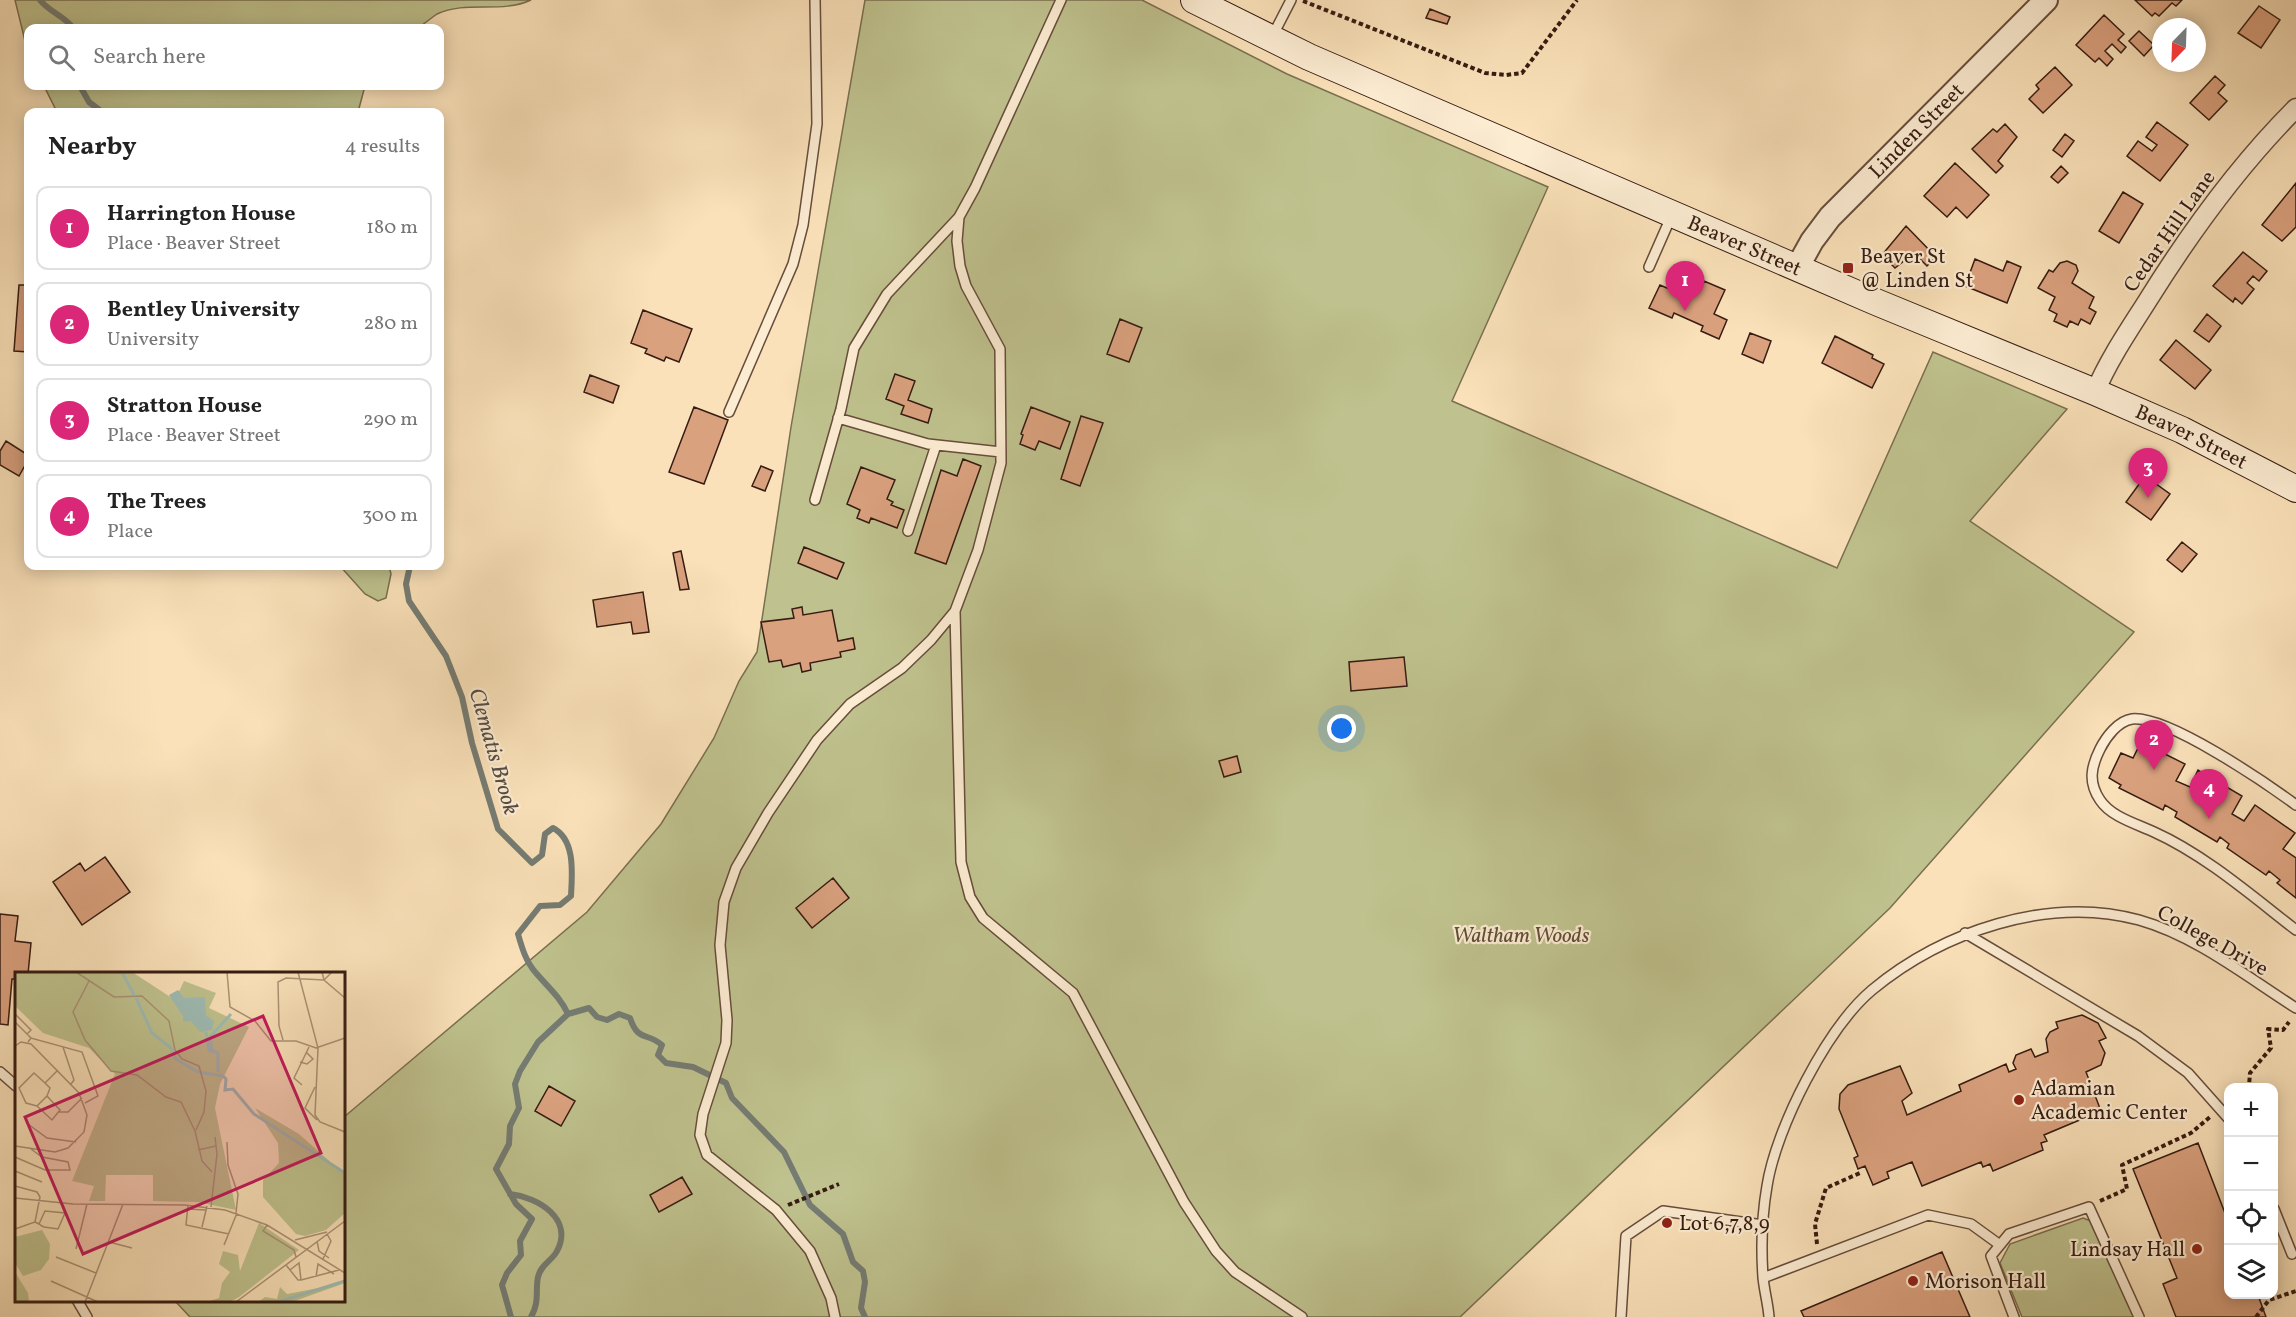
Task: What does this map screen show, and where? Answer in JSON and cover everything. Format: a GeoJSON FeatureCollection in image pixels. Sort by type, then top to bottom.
{"type":"FeatureCollection","features":[{"type":"Feature","properties":{"kind":"main road","name":"Beaver Street"},"geometry":{"type":"LineString","coordinates":[[1194,0],[1271,39],[1672,214],[2182,430],[2296,489]]}},
{"type":"Feature","properties":{"kind":"street","name":"Linden Street"},"geometry":{"type":"LineString","coordinates":[[1797,268],[1812,241],[1830,217],[2040,2]]}},
{"type":"Feature","properties":{"kind":"street","name":"Cedar Hill Lane"},"geometry":{"type":"LineString","coordinates":[[2095,392],[2114,355],[2200,221],[2265,139],[2296,108]]}},
{"type":"Feature","properties":{"kind":"lane"},"geometry":{"type":"LineString","coordinates":[[729,412],[794,264],[803,225],[817,124],[815,0]]}},
{"type":"Feature","properties":{"kind":"lane"},"geometry":{"type":"LineString","coordinates":[[815,500],[838,418],[854,348],[869,320],[905,272],[959,217],[975,188],[1061,0]]}},
{"type":"Feature","properties":{"kind":"lane"},"geometry":{"type":"LineString","coordinates":[[1271,39],[1289,4],[1279,0]]}},
{"type":"Feature","properties":{"kind":"lane"},"geometry":{"type":"LineString","coordinates":[[1649,267],[1672,214]]}},
{"type":"Feature","properties":{"kind":"lane"},"geometry":{"type":"LineString","coordinates":[[959,217],[957,241],[960,266],[966,286],[1000,349],[1001,464],[990,509],[955,611],[961,862],[970,897],[983,918],[1072,993],[1184,1202],[1216,1251],[1235,1272],[1302,1317]]}},
{"type":"Feature","properties":{"kind":"lane"},"geometry":{"type":"LineString","coordinates":[[838,418],[936,445],[1001,452]]}},
{"type":"Feature","properties":{"kind":"lane"},"geometry":{"type":"LineString","coordinates":[[908,531],[936,445]]}},
{"type":"Feature","properties":{"kind":"lane"},"geometry":{"type":"LineString","coordinates":[[835,1317],[831,1298],[810,1251],[776,1210],[707,1155],[700,1135],[703,1114],[720,1068],[726,1043],[727,1020],[720,945],[724,902],[736,868],[768,813],[818,740],[850,704],[902,668],[931,640],[955,611]]}},
{"type":"Feature","properties":{"kind":"lane"},"geometry":{"type":"LineString","coordinates":[[2296,805],[2245,771],[2156,722],[2132,719],[2113,729],[2091,768],[2092,782],[2101,801],[2118,816],[2173,841],[2296,930]]}},
{"type":"Feature","properties":{"kind":"lane","name":"College Drive"},"geometry":{"type":"LineString","coordinates":[[1769,1317],[1763,1278],[1763,1225],[1767,1185],[1785,1126],[1811,1072],[1835,1032],[1871,991],[1913,960],[1965,933],[2004,922],[2052,913],[2138,920],[2174,934],[2212,955],[2296,1008]]}},
{"type":"Feature","properties":{"kind":"lane"},"geometry":{"type":"LineString","coordinates":[[1965,933],[2138,1036],[2188,1073],[2224,1113]]}},
{"type":"Feature","properties":{"kind":"lane"},"geometry":{"type":"LineString","coordinates":[[0,1072],[15,1085]]}},
{"type":"Feature","properties":{"kind":"lane"},"geometry":{"type":"LineString","coordinates":[[2014,1317],[1991,1256],[2009,1234],[2089,1207],[2139,1317]]}},
{"type":"Feature","properties":{"kind":"lane"},"geometry":{"type":"LineString","coordinates":[[1621,1317],[1626,1236],[1663,1211],[1763,1225]]}},
{"type":"Feature","properties":{"kind":"lane"},"geometry":{"type":"LineString","coordinates":[[1763,1278],[1928,1215],[1971,1224],[2000,1245]]}},
{"type":"Feature","properties":{"kind":"lane"},"geometry":{"type":"LineString","coordinates":[[2278,1219],[2292,1254]]}},
{"type":"Feature","properties":{"kind":"lane"},"geometry":{"type":"LineString","coordinates":[[78,1302],[87,1317]]}},
{"type":"Feature","properties":{"kind":"path"},"geometry":{"type":"LineString","coordinates":[[1300,0],[1485,73],[1506,75],[1522,73],[1577,0]]}},
{"type":"Feature","properties":{"kind":"path"},"geometry":{"type":"LineString","coordinates":[[2249,1083],[2250,1073],[2271,1048],[2268,1029],[2283,1030],[2289,1022]]}},
{"type":"Feature","properties":{"kind":"path"},"geometry":{"type":"LineString","coordinates":[[2089,1207],[2127,1189],[2122,1165],[2191,1133],[2208,1118]]}},
{"type":"Feature","properties":{"kind":"path"},"geometry":{"type":"LineString","coordinates":[[1819,1256],[1815,1224],[1826,1188],[1860,1173]]}},
{"type":"Feature","properties":{"kind":"path"},"geometry":{"type":"LineString","coordinates":[[797,1202],[838,1184]]}},
{"type":"Feature","properties":{"kind":"path"},"geometry":{"type":"LineString","coordinates":[[2256,1317],[2270,1300],[2296,1291]]}},
{"type":"Feature","properties":{"kind":"green space"},"geometry":{"type":"Polygon","coordinates":[[[15,0],[531,0],[508,6],[448,10],[437,14],[423,24],[24,24],[24,37],[15,0]]]}},
{"type":"Feature","properties":{"kind":"green space","name":"Waltham Woods"},"geometry":{"type":"Polygon","coordinates":[[[865,0],[1142,0],[1287,74],[1548,187],[1452,401],[1837,568],[1933,352],[2067,409],[1970,521],[2134,632],[1890,908],[1460,1317],[190,1317],[176,1302],[345,1302],[345,1116],[587,912],[661,824],[714,738],[739,681],[757,652],[791,427],[865,0]]]}},
{"type":"Feature","properties":{"kind":"green space"},"geometry":{"type":"Polygon","coordinates":[[[46,90],[364,90],[359,108],[55,108],[46,90]]]}},
{"type":"Feature","properties":{"kind":"green space"},"geometry":{"type":"Polygon","coordinates":[[[344,570],[390,570],[386,598],[378,601],[365,594],[344,570]]]}},
{"type":"Feature","properties":{"kind":"green space"},"geometry":{"type":"Polygon","coordinates":[[[2083,1218],[2096,1223],[2134,1317],[2022,1317],[2000,1263],[2010,1244],[2083,1218]]]}},
{"type":"Feature","properties":{"kind":"building"},"geometry":{"type":"Polygon","coordinates":[[[2135,0],[2182,0],[2176,6],[2172,3],[2159,16],[2155,13],[2152,16],[2135,0]]]}},
{"type":"Feature","properties":{"kind":"building"},"geometry":{"type":"Polygon","coordinates":[[[2259,6],[2280,20],[2261,48],[2238,33],[2259,6]]]}},
{"type":"Feature","properties":{"kind":"building"},"geometry":{"type":"Polygon","coordinates":[[[1430,9],[1450,17],[1447,24],[1426,18],[1430,9]]]}},
{"type":"Feature","properties":{"kind":"building"},"geometry":{"type":"Polygon","coordinates":[[[2104,15],[2124,34],[2118,40],[2126,47],[2121,53],[2112,44],[2105,51],[2113,59],[2107,66],[2099,58],[2095,62],[2076,45],[2104,15]]]}},
{"type":"Feature","properties":{"kind":"building"},"geometry":{"type":"Polygon","coordinates":[[[2139,31],[2152,43],[2152,47],[2144,56],[2129,41],[2139,31]]]}},
{"type":"Feature","properties":{"kind":"building"},"geometry":{"type":"Polygon","coordinates":[[[2055,67],[2072,85],[2043,113],[2029,99],[2039,89],[2036,85],[2055,67]]]}},
{"type":"Feature","properties":{"kind":"building"},"geometry":{"type":"Polygon","coordinates":[[[2215,76],[2225,85],[2218,93],[2227,101],[2209,120],[2190,103],[2215,76]]]}},
{"type":"Feature","properties":{"kind":"building"},"geometry":{"type":"Polygon","coordinates":[[[2157,122],[2188,145],[2160,181],[2127,156],[2138,141],[2152,151],[2157,145],[2146,137],[2157,122]]]}},
{"type":"Feature","properties":{"kind":"building"},"geometry":{"type":"Polygon","coordinates":[[[2005,124],[2017,137],[1998,161],[2003,166],[1996,173],[1972,149],[1993,129],[1997,132],[2005,124]]]}},
{"type":"Feature","properties":{"kind":"building"},"geometry":{"type":"Polygon","coordinates":[[[2065,134],[2074,141],[2062,157],[2053,150],[2065,134]]]}},
{"type":"Feature","properties":{"kind":"building"},"geometry":{"type":"Polygon","coordinates":[[[1955,163],[1989,195],[1967,218],[1956,207],[1947,217],[1924,196],[1955,163]]]}},
{"type":"Feature","properties":{"kind":"building"},"geometry":{"type":"Polygon","coordinates":[[[2061,166],[2068,173],[2058,183],[2051,177],[2061,166]]]}},
{"type":"Feature","properties":{"kind":"building"},"geometry":{"type":"Polygon","coordinates":[[[2296,183],[2296,227],[2282,241],[2262,225],[2296,183]]]}},
{"type":"Feature","properties":{"kind":"building"},"geometry":{"type":"Polygon","coordinates":[[[2123,192],[2143,204],[2119,243],[2099,231],[2123,192]]]}},
{"type":"Feature","properties":{"kind":"building"},"geometry":{"type":"Polygon","coordinates":[[[1906,226],[1936,257],[1927,266],[1914,253],[1895,268],[1882,255],[1906,226]]]}},
{"type":"Feature","properties":{"kind":"building"},"geometry":{"type":"Polygon","coordinates":[[[2243,252],[2267,271],[2259,281],[2253,276],[2247,283],[2254,289],[2242,304],[2235,298],[2233,302],[2213,286],[2243,252]]]}},
{"type":"Feature","properties":{"kind":"building"},"geometry":{"type":"Polygon","coordinates":[[[1975,259],[2003,271],[2007,261],[2021,267],[2007,303],[1965,286],[1975,259]]]}},
{"type":"Feature","properties":{"kind":"building"},"geometry":{"type":"Polygon","coordinates":[[[2067,261],[2076,265],[2078,271],[2072,283],[2094,297],[2089,308],[2096,312],[2090,324],[2081,319],[2078,325],[2070,321],[2067,327],[2054,321],[2057,314],[2049,310],[2055,297],[2038,288],[2049,270],[2053,272],[2060,263],[2067,261]]]}},
{"type":"Feature","properties":{"kind":"building"},"geometry":{"type":"Polygon","coordinates":[[[1690,278],[1725,290],[1714,314],[1727,320],[1719,339],[1701,331],[1703,326],[1674,313],[1672,318],[1649,308],[1660,285],[1683,295],[1690,278]]]}},
{"type":"Feature","properties":{"kind":"building"},"geometry":{"type":"Polygon","coordinates":[[[19,285],[24,285],[24,352],[14,351],[19,285]]]}},
{"type":"Feature","properties":{"kind":"building"},"geometry":{"type":"Polygon","coordinates":[[[643,310],[692,329],[679,362],[666,357],[664,361],[645,353],[647,349],[631,343],[643,310]]]}},
{"type":"Feature","properties":{"kind":"building"},"geometry":{"type":"Polygon","coordinates":[[[2207,314],[2221,326],[2209,342],[2194,331],[2207,314]]]}},
{"type":"Feature","properties":{"kind":"building"},"geometry":{"type":"Polygon","coordinates":[[[1120,319],[1142,328],[1129,362],[1107,354],[1120,319]]]}},
{"type":"Feature","properties":{"kind":"building"},"geometry":{"type":"Polygon","coordinates":[[[1750,333],[1771,341],[1763,363],[1742,354],[1750,333]]]}},
{"type":"Feature","properties":{"kind":"building"},"geometry":{"type":"Polygon","coordinates":[[[1835,336],[1873,355],[1872,358],[1884,364],[1872,388],[1822,363],[1835,336]]]}},
{"type":"Feature","properties":{"kind":"building"},"geometry":{"type":"Polygon","coordinates":[[[2176,340],[2211,370],[2195,389],[2160,360],[2176,340]]]}},
{"type":"Feature","properties":{"kind":"building"},"geometry":{"type":"Polygon","coordinates":[[[895,374],[915,381],[908,400],[932,409],[928,423],[901,414],[904,406],[886,399],[895,374]]]}},
{"type":"Feature","properties":{"kind":"building"},"geometry":{"type":"Polygon","coordinates":[[[590,375],[619,386],[613,403],[584,392],[590,375]]]}},
{"type":"Feature","properties":{"kind":"building"},"geometry":{"type":"Polygon","coordinates":[[[694,407],[728,420],[704,484],[669,472],[694,407]]]}},
{"type":"Feature","properties":{"kind":"building"},"geometry":{"type":"Polygon","coordinates":[[[1031,407],[1070,422],[1060,449],[1039,441],[1035,450],[1020,444],[1023,435],[1021,434],[1031,407]]]}},
{"type":"Feature","properties":{"kind":"building"},"geometry":{"type":"Polygon","coordinates":[[[1081,416],[1103,423],[1080,486],[1061,479],[1081,416]]]}},
{"type":"Feature","properties":{"kind":"building"},"geometry":{"type":"Polygon","coordinates":[[[6,441],[24,452],[24,467],[19,476],[0,465],[0,451],[6,441]]]}},
{"type":"Feature","properties":{"kind":"building"},"geometry":{"type":"Polygon","coordinates":[[[963,459],[981,466],[946,564],[915,553],[941,470],[957,476],[963,459]]]}},
{"type":"Feature","properties":{"kind":"building"},"geometry":{"type":"Polygon","coordinates":[[[761,466],[773,471],[765,491],[752,486],[761,466]]]}},
{"type":"Feature","properties":{"kind":"building"},"geometry":{"type":"Polygon","coordinates":[[[861,467],[895,480],[887,499],[893,502],[891,505],[904,510],[897,528],[871,518],[869,523],[857,518],[860,510],[847,504],[861,467]]]}},
{"type":"Feature","properties":{"kind":"building"},"geometry":{"type":"Polygon","coordinates":[[[2145,476],[2170,494],[2151,520],[2126,502],[2145,476]]]}},
{"type":"Feature","properties":{"kind":"building"},"geometry":{"type":"Polygon","coordinates":[[[2182,542],[2197,554],[2182,572],[2167,560],[2182,542]]]}},
{"type":"Feature","properties":{"kind":"building"},"geometry":{"type":"Polygon","coordinates":[[[804,547],[844,563],[837,579],[798,563],[804,547]]]}},
{"type":"Feature","properties":{"kind":"building"},"geometry":{"type":"Polygon","coordinates":[[[681,551],[689,589],[680,590],[673,553],[681,551]]]}},
{"type":"Feature","properties":{"kind":"building"},"geometry":{"type":"Polygon","coordinates":[[[643,592],[649,632],[633,634],[631,622],[597,627],[593,600],[643,592]]]}},
{"type":"Feature","properties":{"kind":"building"},"geometry":{"type":"Polygon","coordinates":[[[802,607],[803,615],[832,610],[838,641],[853,638],[855,649],[840,652],[841,657],[810,663],[811,670],[802,672],[800,663],[783,667],[781,660],[769,662],[761,622],[794,618],[792,609],[802,607]]]}},
{"type":"Feature","properties":{"kind":"building"},"geometry":{"type":"Polygon","coordinates":[[[1404,657],[1407,686],[1351,691],[1349,662],[1404,657]]]}},
{"type":"Feature","properties":{"kind":"building"},"geometry":{"type":"Polygon","coordinates":[[[2141,742],[2185,764],[2176,781],[2190,787],[2198,770],[2242,796],[2232,814],[2244,821],[2255,805],[2295,833],[2283,849],[2296,858],[2296,898],[2277,883],[2280,880],[2269,871],[2266,875],[2227,848],[2229,844],[2220,837],[2217,842],[2175,817],[2177,812],[2165,805],[2163,810],[2119,788],[2121,785],[2109,778],[2121,753],[2133,758],[2141,742]]]}},
{"type":"Feature","properties":{"kind":"building"},"geometry":{"type":"Polygon","coordinates":[[[1237,756],[1241,772],[1224,777],[1219,761],[1237,756]]]}},
{"type":"Feature","properties":{"kind":"building"},"geometry":{"type":"Polygon","coordinates":[[[105,857],[130,892],[82,925],[53,882],[80,863],[85,871],[105,857]]]}},
{"type":"Feature","properties":{"kind":"building"},"geometry":{"type":"Polygon","coordinates":[[[833,878],[849,898],[812,928],[796,908],[833,878]]]}},
{"type":"Feature","properties":{"kind":"building"},"geometry":{"type":"Polygon","coordinates":[[[0,914],[18,916],[15,941],[31,943],[28,972],[15,972],[15,979],[12,979],[8,1025],[0,1024],[0,914]]]}},
{"type":"Feature","properties":{"kind":"building","name":"Adamian Academic Center"},"geometry":{"type":"Polygon","coordinates":[[[2082,1015],[2098,1023],[2106,1038],[2099,1041],[2105,1053],[2101,1065],[2086,1072],[2101,1111],[2044,1135],[2047,1141],[2041,1143],[2043,1150],[1993,1171],[1990,1164],[1983,1167],[1981,1162],[1922,1186],[1912,1162],[1887,1172],[1889,1178],[1873,1185],[1865,1166],[1858,1169],[1854,1158],[1858,1156],[1839,1109],[1840,1094],[1848,1085],[1900,1066],[1912,1093],[1902,1101],[1907,1115],[1961,1091],[1959,1085],[2006,1064],[2009,1072],[2016,1069],[2013,1063],[2016,1055],[2031,1049],[2035,1057],[2048,1052],[2046,1039],[2050,1032],[2058,1028],[2056,1022],[2082,1015]]]}},
{"type":"Feature","properties":{"kind":"building"},"geometry":{"type":"Polygon","coordinates":[[[549,1086],[575,1101],[561,1126],[535,1111],[549,1086]]]}},
{"type":"Feature","properties":{"kind":"building","name":"Lindsay Hall"},"geometry":{"type":"Polygon","coordinates":[[[2198,1143],[2224,1211],[2224,1299],[2259,1299],[2266,1317],[2176,1317],[2163,1284],[2177,1278],[2133,1169],[2198,1143]]]}},
{"type":"Feature","properties":{"kind":"building"},"geometry":{"type":"Polygon","coordinates":[[[682,1177],[692,1194],[659,1212],[650,1195],[682,1177]]]}},
{"type":"Feature","properties":{"kind":"building","name":"Morison Hall"},"geometry":{"type":"Polygon","coordinates":[[[1942,1252],[1970,1317],[1804,1317],[1801,1311],[1942,1252]]]}},
{"type":"Feature","properties":{"kind":"waterway","name":"Clematis Brook"},"geometry":{"type":"LineString","coordinates":[[40,0],[70,24]]}},
{"type":"Feature","properties":{"kind":"waterway","name":"Clematis Brook"},"geometry":{"type":"LineString","coordinates":[[82,90],[89,102],[97,108]]}},
{"type":"Feature","properties":{"kind":"waterway","name":"Clematis Brook"},"geometry":{"type":"LineString","coordinates":[[409,570],[406,584],[409,601],[446,656],[462,697],[472,743],[498,829],[532,863],[542,855],[545,834],[553,828],[560,833],[569,849],[572,868],[571,896],[560,905],[540,906],[518,934],[530,964],[558,997],[568,1014],[589,1008],[597,1017],[607,1020],[619,1014],[630,1018],[636,1031],[662,1045],[658,1055],[666,1063],[693,1067],[726,1083],[732,1098],[784,1152],[810,1205],[843,1234],[853,1262],[863,1271],[865,1282],[861,1308],[865,1317]]}},
{"type":"Feature","properties":{"kind":"waterway"},"geometry":{"type":"LineString","coordinates":[[511,1317],[502,1285],[507,1273],[521,1255],[520,1241],[532,1219],[516,1204],[496,1169],[509,1144],[510,1126],[519,1108],[515,1084],[520,1071],[538,1042],[568,1014]]}},
{"type":"Feature","properties":{"kind":"waterway"},"geometry":{"type":"LineString","coordinates":[[510,1194],[542,1205],[557,1220],[561,1229],[557,1251],[539,1273],[537,1297],[531,1317]]}},
{"type":"Feature","properties":{"kind":"place","name":"Beaver St @ Linden St"},"geometry":{"type":"Point","coordinates":[1848,268]}},
{"type":"Feature","properties":{"kind":"place","name":"Harrington House"},"geometry":{"type":"Point","coordinates":[1685,311]}},
{"type":"Feature","properties":{"kind":"place","name":"Stratton House"},"geometry":{"type":"Point","coordinates":[2148,498]}},
{"type":"Feature","properties":{"kind":"place","name":"Bentley University"},"geometry":{"type":"Point","coordinates":[2154,770]}},
{"type":"Feature","properties":{"kind":"place","name":"The Trees"},"geometry":{"type":"Point","coordinates":[2209,819]}},
{"type":"Feature","properties":{"kind":"place","name":"Adamian Academic Center"},"geometry":{"type":"Point","coordinates":[2019,1100]}},
{"type":"Feature","properties":{"kind":"place","name":"Lot 6,7,8,9"},"geometry":{"type":"Point","coordinates":[1667,1223]}},
{"type":"Feature","properties":{"kind":"place","name":"Lindsay Hall"},"geometry":{"type":"Point","coordinates":[2197,1249]}},
{"type":"Feature","properties":{"kind":"place","name":"Morison Hall"},"geometry":{"type":"Point","coordinates":[1913,1281]}}]}
